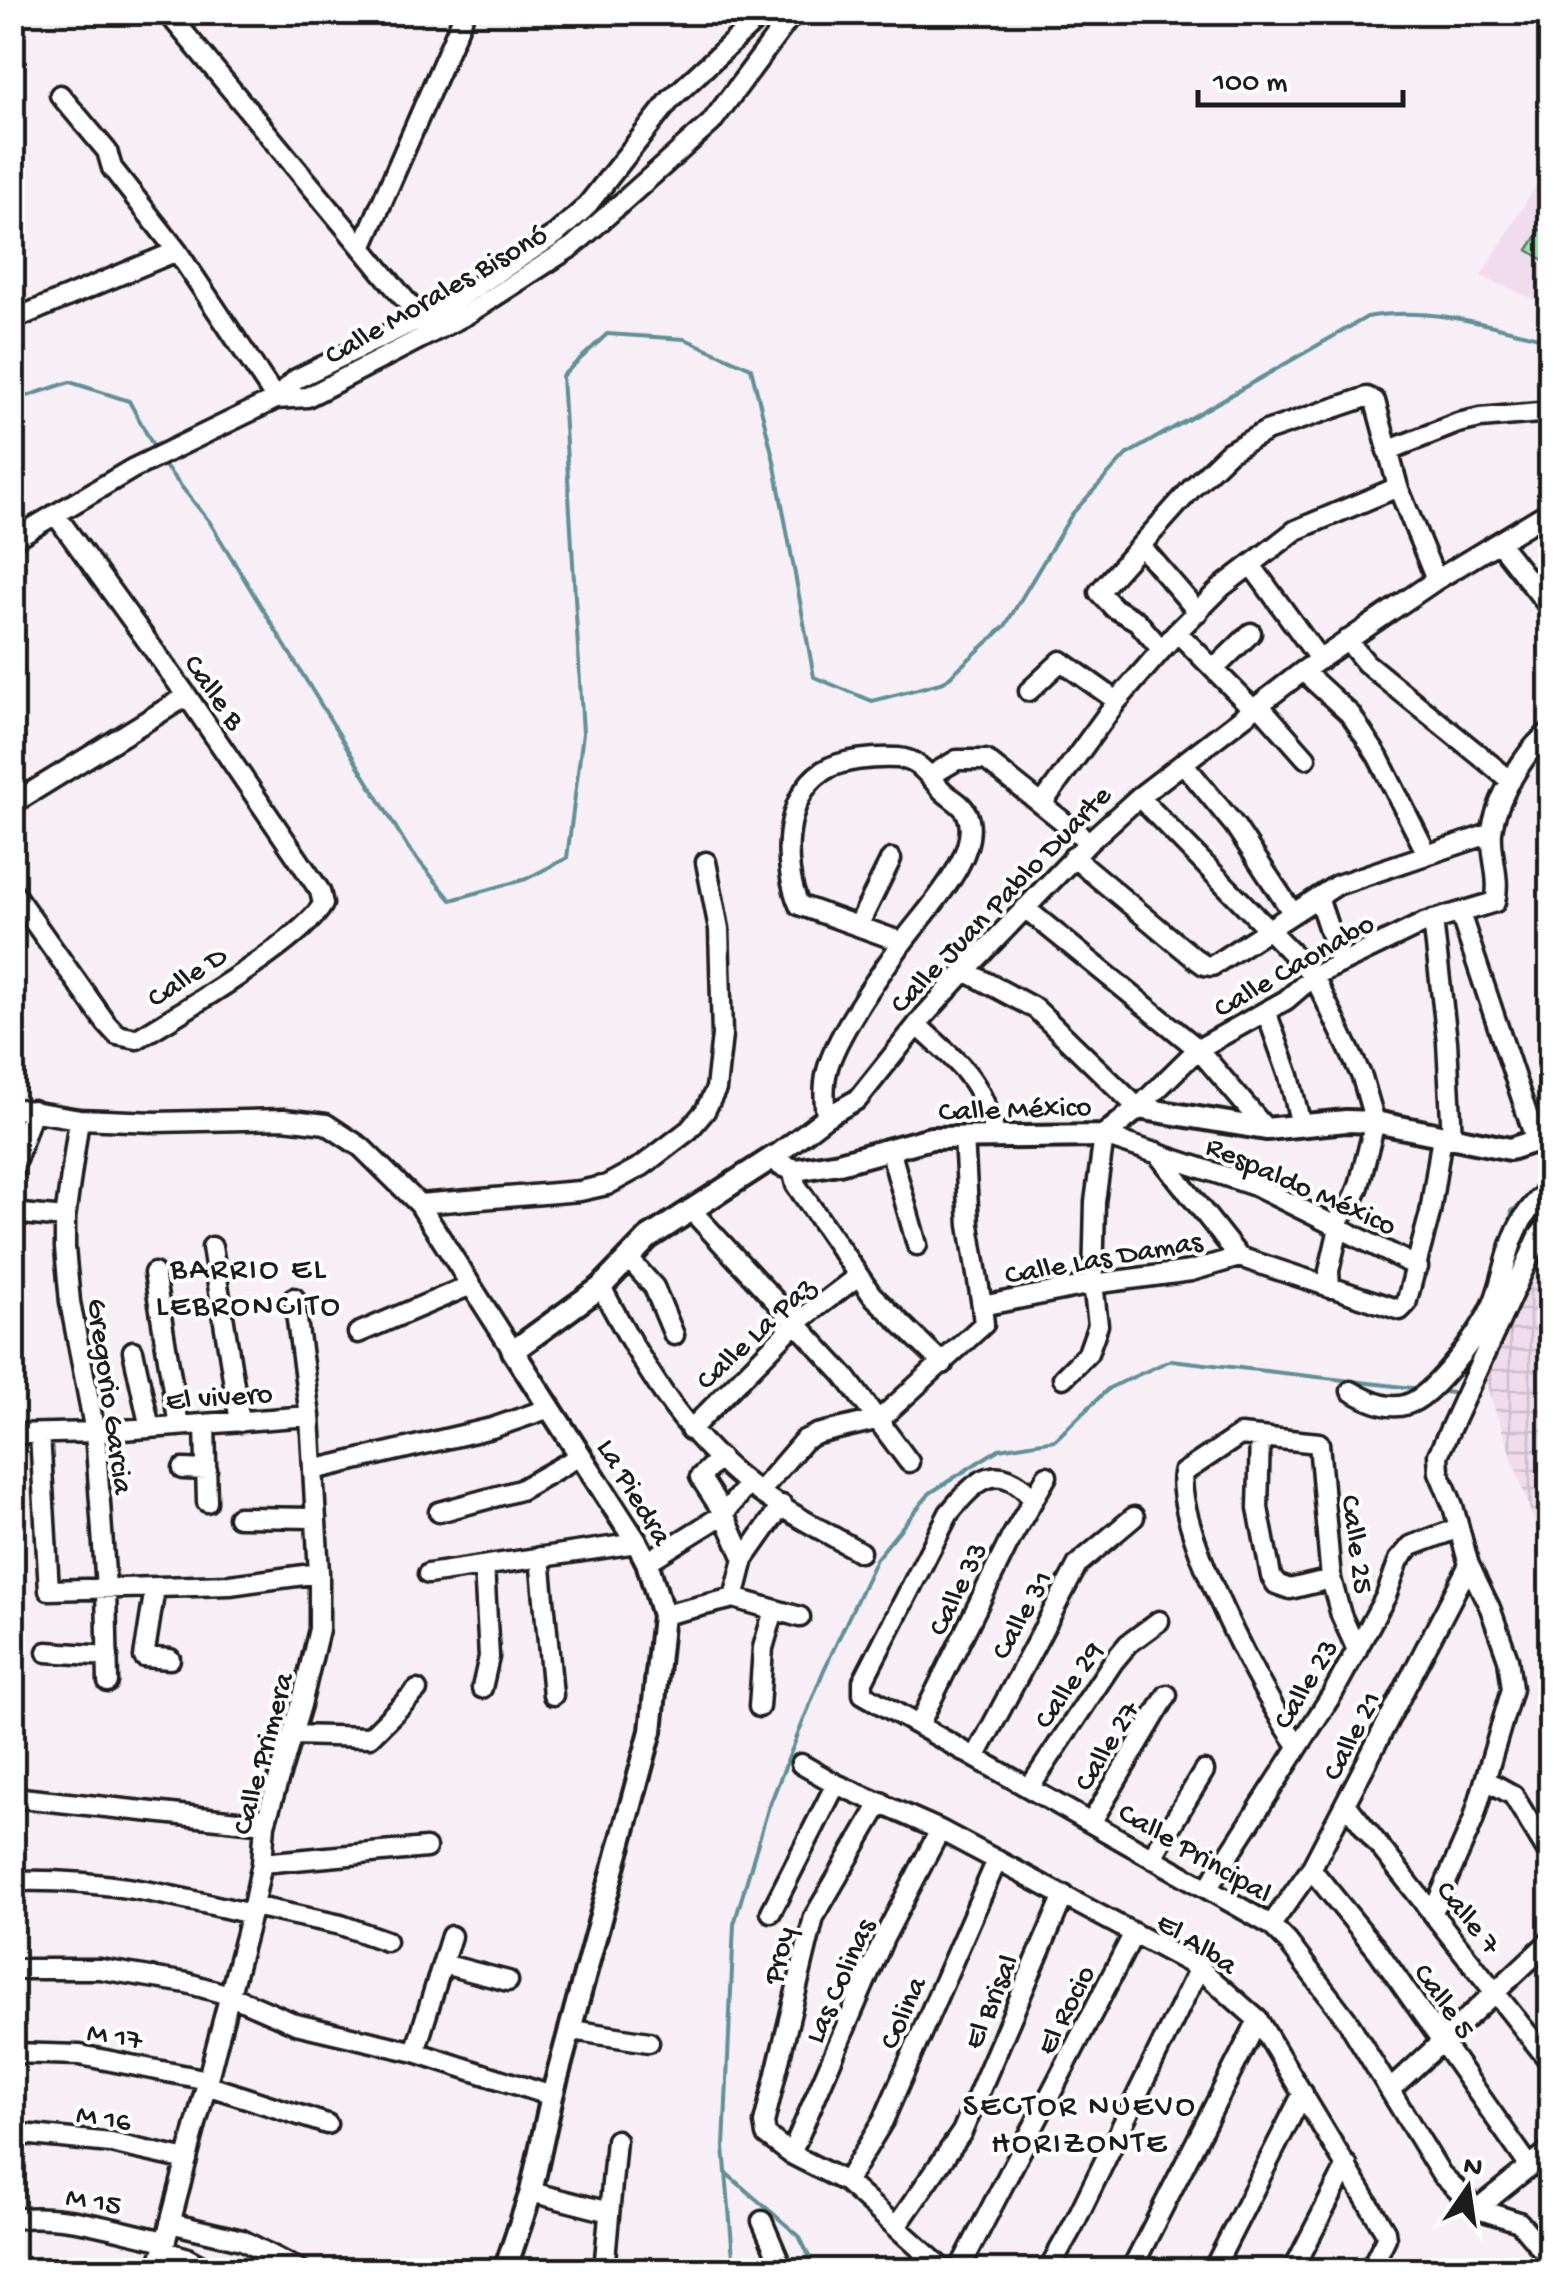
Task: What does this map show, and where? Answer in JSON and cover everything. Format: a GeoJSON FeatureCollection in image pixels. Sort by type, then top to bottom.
{"type":"FeatureCollection","features":[{"type":"Feature","properties":{"kind":"street"},"geometry":{"type":"LineString","coordinates":[[167,12],[427,326]]}},
{"type":"Feature","properties":{"kind":"street"},"geometry":{"type":"LineString","coordinates":[[362,248],[465,12]]}},
{"type":"Feature","properties":{"kind":"street","name":"Calle Morales Bisonó"},"geometry":{"type":"LineString","coordinates":[[427,326],[556,234],[584,208],[671,99],[765,12]]}},
{"type":"Feature","properties":{"kind":"street","name":"Calle Morales Bisonó"},"geometry":{"type":"LineString","coordinates":[[12,540],[132,468],[276,399],[306,397],[573,246],[710,123],[794,12]]}},
{"type":"Feature","properties":{"kind":"street"},"geometry":{"type":"LineString","coordinates":[[60,95],[107,151],[112,168],[177,251],[276,399]]}},
{"type":"Feature","properties":{"kind":"street"},"geometry":{"type":"LineString","coordinates":[[12,320],[177,251]]}},
{"type":"Feature","properties":{"kind":"street"},"geometry":{"type":"LineString","coordinates":[[1161,650],[1137,622],[1114,608],[1099,592],[1193,487],[1230,452],[1266,431],[1372,397],[1398,487],[1436,580]]}},
{"type":"Feature","properties":{"kind":"street"},"geometry":{"type":"LineString","coordinates":[[1387,452],[1480,418],[1539,413],[1547,414],[1550,425]]}},
{"type":"Feature","properties":{"kind":"street"},"geometry":{"type":"LineString","coordinates":[[1042,804],[1118,700],[1198,612],[1296,530],[1398,487]]}},
{"type":"Feature","properties":{"kind":"street","name":"Calle Juan Pablo Duarte"},"geometry":{"type":"LineString","coordinates":[[514,1351],[601,1286],[648,1238],[783,1163],[826,1117],[858,1100],[964,971],[1088,842],[1139,797],[1347,640],[1550,511]]}},
{"type":"Feature","properties":{"kind":"street","name":"Calle B"},"geometry":{"type":"LineString","coordinates":[[55,514],[187,696],[320,891],[322,904]]}},
{"type":"Feature","properties":{"kind":"street"},"geometry":{"type":"LineString","coordinates":[[1499,544],[1550,608]]}},
{"type":"Feature","properties":{"kind":"street"},"geometry":{"type":"LineString","coordinates":[[1142,547],[1198,612]]}},
{"type":"Feature","properties":{"kind":"street"},"geometry":{"type":"LineString","coordinates":[[1251,565],[1320,660]]}},
{"type":"Feature","properties":{"kind":"street"},"geometry":{"type":"LineString","coordinates":[[1177,632],[1306,758]]}},
{"type":"Feature","properties":{"kind":"street"},"geometry":{"type":"LineString","coordinates":[[1214,669],[1251,633]]}},
{"type":"Feature","properties":{"kind":"street"},"geometry":{"type":"LineString","coordinates":[[1347,640],[1366,663],[1511,780]]}},
{"type":"Feature","properties":{"kind":"street"},"geometry":{"type":"LineString","coordinates":[[1029,691],[1061,661],[1118,700]]}},
{"type":"Feature","properties":{"kind":"street"},"geometry":{"type":"LineString","coordinates":[[1303,671],[1351,715],[1378,757],[1427,854]]}},
{"type":"Feature","properties":{"kind":"street"},"geometry":{"type":"LineString","coordinates":[[12,804],[187,696]]}},
{"type":"Feature","properties":{"kind":"street"},"geometry":{"type":"LineString","coordinates":[[1073,858],[1204,965],[1212,966],[1337,885],[1492,833],[1498,806],[1511,780],[1550,732]]}},
{"type":"Feature","properties":{"kind":"street"},"geometry":{"type":"LineString","coordinates":[[826,1117],[823,1093],[830,1062],[902,942],[957,869],[970,836],[968,815],[923,768],[903,758],[852,762],[820,773],[802,798],[790,834],[790,885],[799,904],[902,942]]}},
{"type":"Feature","properties":{"kind":"street"},"geometry":{"type":"LineString","coordinates":[[930,776],[958,760],[986,760],[1088,842]]}},
{"type":"Feature","properties":{"kind":"street"},"geometry":{"type":"LineString","coordinates":[[1183,762],[1235,826],[1292,912]]}},
{"type":"Feature","properties":{"kind":"street"},"geometry":{"type":"LineString","coordinates":[[1139,797],[1314,976],[1362,1078],[1375,1122],[1359,1186],[1336,1226],[1330,1288]]}},
{"type":"Feature","properties":{"kind":"street","name":"Calle Caonabo"},"geometry":{"type":"LineString","coordinates":[[1138,1108],[1198,1049],[1286,1000],[1314,976],[1434,920],[1495,902],[1498,890],[1492,833]]}},
{"type":"Feature","properties":{"kind":"street"},"geometry":{"type":"LineString","coordinates":[[858,926],[891,859]]}},
{"type":"Feature","properties":{"kind":"street"},"geometry":{"type":"LineString","coordinates":[[419,1204],[562,1193],[607,1185],[642,1166],[689,1130],[706,1111],[716,1089],[722,1035],[719,930],[706,862]]}},
{"type":"Feature","properties":{"kind":"street","name":"Calle D"},"geometry":{"type":"LineString","coordinates":[[12,891],[106,1024],[117,1035],[137,1039],[260,958],[307,923],[322,904]]}},
{"type":"Feature","properties":{"kind":"street"},"geometry":{"type":"LineString","coordinates":[[1318,897],[1340,963]]}},
{"type":"Feature","properties":{"kind":"street"},"geometry":{"type":"LineString","coordinates":[[1025,908],[1198,1049],[1266,1128]]}},
{"type":"Feature","properties":{"kind":"street"},"geometry":{"type":"LineString","coordinates":[[964,971],[1036,1009],[1138,1108],[1266,1128],[1375,1122],[1510,1149],[1543,1138],[1460,913]]}},
{"type":"Feature","properties":{"kind":"street"},"geometry":{"type":"LineString","coordinates":[[1156,1152],[1239,1256],[1400,1310],[1406,1304],[1418,1266],[1447,1138],[1447,1041],[1434,920]]}},
{"type":"Feature","properties":{"kind":"street"},"geometry":{"type":"LineString","coordinates":[[1266,1011],[1290,1076],[1302,1125]]}},
{"type":"Feature","properties":{"kind":"street"},"geometry":{"type":"LineString","coordinates":[[916,1025],[976,1081],[996,1137]]}},
{"type":"Feature","properties":{"kind":"street","name":"La Piedra"},"geometry":{"type":"LineString","coordinates":[[12,1108],[79,1120],[313,1121],[337,1130],[362,1147],[419,1204],[647,1562],[663,1615],[651,1731],[552,2096],[531,2192],[505,2270]]}},
{"type":"Feature","properties":{"kind":"street","name":"Calle México"},"geometry":{"type":"LineString","coordinates":[[783,1163],[839,1163],[931,1138],[1104,1136],[1138,1108]]}},
{"type":"Feature","properties":{"kind":"street"},"geometry":{"type":"LineString","coordinates":[[12,1172],[33,1110]]}},
{"type":"Feature","properties":{"kind":"street","name":"Gregorio Garcia"},"geometry":{"type":"LineString","coordinates":[[79,1120],[65,1218],[70,1302],[96,1432],[108,1682]]}},
{"type":"Feature","properties":{"kind":"street"},"geometry":{"type":"LineString","coordinates":[[1063,1378],[1088,1352],[1098,1325],[1093,1284],[1095,1202],[1104,1136]]}},
{"type":"Feature","properties":{"kind":"street","name":"Respaldo México"},"geometry":{"type":"LineString","coordinates":[[1104,1136],[1255,1186],[1418,1266]]}},
{"type":"Feature","properties":{"kind":"street"},"geometry":{"type":"LineString","coordinates":[[964,1138],[969,1225],[982,1306]]}},
{"type":"Feature","properties":{"kind":"street"},"geometry":{"type":"LineString","coordinates":[[890,1149],[917,1245]]}},
{"type":"Feature","properties":{"kind":"street"},"geometry":{"type":"LineString","coordinates":[[783,1163],[872,1295],[943,1364]]}},
{"type":"Feature","properties":{"kind":"street"},"geometry":{"type":"LineString","coordinates":[[1351,1391],[1371,1403],[1391,1406],[1411,1404],[1425,1397],[1474,1340],[1493,1302],[1516,1232],[1527,1211],[1550,1187]]}},
{"type":"Feature","properties":{"kind":"street"},"geometry":{"type":"LineString","coordinates":[[692,1211],[844,1375],[909,1462]]}},
{"type":"Feature","properties":{"kind":"street"},"geometry":{"type":"LineString","coordinates":[[12,1213],[65,1218]]}},
{"type":"Feature","properties":{"kind":"street"},"geometry":{"type":"LineString","coordinates":[[1433,1912],[1473,1821],[1512,1688],[1508,1660],[1470,1565],[1438,1455],[1539,1236],[1550,1222]]}},
{"type":"Feature","properties":{"kind":"street"},"geometry":{"type":"LineString","coordinates":[[212,1247],[240,1422]]}},
{"type":"Feature","properties":{"kind":"street","name":"Calle Las Damas"},"geometry":{"type":"LineString","coordinates":[[647,1562],[724,1514],[804,1440],[880,1419],[984,1324],[982,1306],[1093,1284],[1190,1271],[1239,1256]]}},
{"type":"Feature","properties":{"kind":"street"},"geometry":{"type":"LineString","coordinates":[[628,1258],[654,1287],[674,1335]]}},
{"type":"Feature","properties":{"kind":"street"},"geometry":{"type":"LineString","coordinates":[[154,1273],[179,1426]]}},
{"type":"Feature","properties":{"kind":"street","name":"Calle La Paz"},"geometry":{"type":"LineString","coordinates":[[690,1430],[795,1324],[858,1276]]}},
{"type":"Feature","properties":{"kind":"street"},"geometry":{"type":"LineString","coordinates":[[358,1333],[471,1285]]}},
{"type":"Feature","properties":{"kind":"street"},"geometry":{"type":"LineString","coordinates":[[601,1286],[650,1377],[690,1430],[754,1488],[860,1552]]}},
{"type":"Feature","properties":{"kind":"street","name":"Calle Primera"},"geometry":{"type":"LineString","coordinates":[[158,2270],[252,1910],[262,1862],[264,1824],[317,1648],[319,1573],[310,1416],[294,1298]]}},
{"type":"Feature","properties":{"kind":"street"},"geometry":{"type":"LineString","coordinates":[[133,1351],[150,1428]]}},
{"type":"Feature","properties":{"kind":"street"},"geometry":{"type":"LineString","coordinates":[[313,1470],[492,1428],[550,1408]]}},
{"type":"Feature","properties":{"kind":"street","name":"El vivero"},"geometry":{"type":"LineString","coordinates":[[12,1434],[96,1432],[310,1416]]}},
{"type":"Feature","properties":{"kind":"street"},"geometry":{"type":"LineString","coordinates":[[205,1424],[206,1502]]}},
{"type":"Feature","properties":{"kind":"street"},"geometry":{"type":"LineString","coordinates":[[40,1434],[47,1588],[51,1591],[230,1585],[319,1573]]}},
{"type":"Feature","properties":{"kind":"street"},"geometry":{"type":"LineString","coordinates":[[1298,1745],[1277,1716],[1201,1559],[1180,1490],[1183,1473],[1240,1435],[1260,1437],[1258,1508],[1270,1576],[1284,1588],[1331,1578]]}},
{"type":"Feature","properties":{"kind":"street","name":"Calle 25"},"geometry":{"type":"LineString","coordinates":[[1260,1437],[1318,1443],[1331,1578],[1341,1616],[1357,1650]]}},
{"type":"Feature","properties":{"kind":"street"},"geometry":{"type":"LineString","coordinates":[[439,1512],[520,1490],[580,1456]]}},
{"type":"Feature","properties":{"kind":"street"},"geometry":{"type":"LineString","coordinates":[[720,1458],[700,1477],[724,1514],[744,1559]]}},
{"type":"Feature","properties":{"kind":"street"},"geometry":{"type":"LineString","coordinates":[[183,1469],[207,1470]]}},
{"type":"Feature","properties":{"kind":"street","name":"Calle Principal"},"geometry":{"type":"LineString","coordinates":[[1034,1499],[1021,1484],[999,1475],[979,1480],[966,1492],[949,1513],[863,1682],[864,1694],[1271,1925],[1287,1940],[1346,2020],[1441,2174],[1476,2209],[1519,2222],[1550,2258]]}},
{"type":"Feature","properties":{"kind":"street","name":"Calle 33"},"geometry":{"type":"LineString","coordinates":[[919,1725],[1011,1538],[1047,1476]]}},
{"type":"Feature","properties":{"kind":"street"},"geometry":{"type":"LineString","coordinates":[[734,1598],[744,1559],[782,1505]]}},
{"type":"Feature","properties":{"kind":"street"},"geometry":{"type":"LineString","coordinates":[[238,1516],[316,1518]]}},
{"type":"Feature","properties":{"kind":"street","name":"Calle 31"},"geometry":{"type":"LineString","coordinates":[[976,1756],[1078,1564],[1134,1517]]}},
{"type":"Feature","properties":{"kind":"street","name":"Calle 23"},"geometry":{"type":"LineString","coordinates":[[1207,1889],[1357,1650],[1386,1596],[1399,1560],[1410,1546],[1459,1528]]}},
{"type":"Feature","properties":{"kind":"street"},"geometry":{"type":"LineString","coordinates":[[428,1574],[637,1542]]}},
{"type":"Feature","properties":{"kind":"street"},"geometry":{"type":"LineString","coordinates":[[540,1558],[553,1695]]}},
{"type":"Feature","properties":{"kind":"street","name":"Calle 21"},"geometry":{"type":"LineString","coordinates":[[1271,1925],[1311,1869],[1470,1565]]}},
{"type":"Feature","properties":{"kind":"street"},"geometry":{"type":"LineString","coordinates":[[482,1688],[489,1657],[484,1566]]}},
{"type":"Feature","properties":{"kind":"street"},"geometry":{"type":"LineString","coordinates":[[155,1588],[144,1658],[170,1659]]}},
{"type":"Feature","properties":{"kind":"street"},"geometry":{"type":"LineString","coordinates":[[663,1615],[734,1598],[800,1617]]}},
{"type":"Feature","properties":{"kind":"street"},"geometry":{"type":"LineString","coordinates":[[759,1708],[763,1648],[774,1610]]}},
{"type":"Feature","properties":{"kind":"street","name":"Calle 29"},"geometry":{"type":"LineString","coordinates":[[1030,1787],[1113,1662],[1128,1644],[1160,1620]]}},
{"type":"Feature","properties":{"kind":"street"},"geometry":{"type":"LineString","coordinates":[[47,1652],[108,1656]]}},
{"type":"Feature","properties":{"kind":"street"},"geometry":{"type":"LineString","coordinates":[[292,1736],[370,1737],[417,1690]]}},
{"type":"Feature","properties":{"kind":"street","name":"Calle 27"},"geometry":{"type":"LineString","coordinates":[[1091,1823],[1167,1694]]}},
{"type":"Feature","properties":{"kind":"street","name":"El Alba"},"geometry":{"type":"LineString","coordinates":[[801,1764],[836,1784],[940,1830],[1199,1968],[1258,2020],[1386,2235],[1370,2270]]}},
{"type":"Feature","properties":{"kind":"street"},"geometry":{"type":"LineString","coordinates":[[1152,1857],[1204,1771]]}},
{"type":"Feature","properties":{"kind":"street"},"geometry":{"type":"LineString","coordinates":[[1486,1780],[1512,1796],[1550,1856]]}},
{"type":"Feature","properties":{"kind":"street"},"geometry":{"type":"LineString","coordinates":[[770,1912],[836,1784]]}},
{"type":"Feature","properties":{"kind":"street"},"geometry":{"type":"LineString","coordinates":[[12,1796],[264,1824]]}},
{"type":"Feature","properties":{"kind":"street","name":"Proy"},"geometry":{"type":"LineString","coordinates":[[791,2154],[766,2135],[764,2122],[814,1917],[881,1802]]}},
{"type":"Feature","properties":{"kind":"street","name":"Calle 7"},"geometry":{"type":"LineString","coordinates":[[1346,1804],[1550,2062]]}},
{"type":"Feature","properties":{"kind":"street","name":"Las Colinas"},"geometry":{"type":"LineString","coordinates":[[791,2154],[884,1938],[940,1830]]}},
{"type":"Feature","properties":{"kind":"street"},"geometry":{"type":"LineString","coordinates":[[262,1862],[426,1848]]}},
{"type":"Feature","properties":{"kind":"street","name":"Colina"},"geometry":{"type":"LineString","coordinates":[[846,2182],[883,2121],[997,1860]]}},
{"type":"Feature","properties":{"kind":"street","name":"Calle 5"},"geometry":{"type":"LineString","coordinates":[[1311,1869],[1378,1952],[1530,2167]]}},
{"type":"Feature","properties":{"kind":"street"},"geometry":{"type":"LineString","coordinates":[[12,1881],[62,1879],[136,1886],[341,1925],[386,1941]]}},
{"type":"Feature","properties":{"kind":"street","name":"El Brisal"},"geometry":{"type":"LineString","coordinates":[[896,2228],[962,2132],[1064,1895]]}},
{"type":"Feature","properties":{"kind":"street","name":"El Rocio"},"geometry":{"type":"LineString","coordinates":[[959,2270],[1134,1932]]}},
{"type":"Feature","properties":{"kind":"street"},"geometry":{"type":"LineString","coordinates":[[415,2052],[451,1936]]}},
{"type":"Feature","properties":{"kind":"street"},"geometry":{"type":"LineString","coordinates":[[1391,2090],[1550,1941]]}},
{"type":"Feature","properties":{"kind":"street"},"geometry":{"type":"LineString","coordinates":[[443,1964],[508,1981]]}},
{"type":"Feature","properties":{"kind":"street"},"geometry":{"type":"LineString","coordinates":[[1048,2270],[1199,1968]]}},
{"type":"Feature","properties":{"kind":"street"},"geometry":{"type":"LineString","coordinates":[[12,1969],[100,1969],[187,1983],[230,1995],[296,2024],[415,2052],[552,2096]]}},
{"type":"Feature","properties":{"kind":"street"},"geometry":{"type":"LineString","coordinates":[[1131,2270],[1258,2020]]}},
{"type":"Feature","properties":{"kind":"street"},"geometry":{"type":"LineString","coordinates":[[572,2030],[650,2042]]}},
{"type":"Feature","properties":{"kind":"street","name":"M 17"},"geometry":{"type":"LineString","coordinates":[[12,2053],[80,2055],[207,2082],[327,2124]]}},
{"type":"Feature","properties":{"kind":"street"},"geometry":{"type":"LineString","coordinates":[[1213,2270],[1302,2093]]}},
{"type":"Feature","properties":{"kind":"street","name":"M 16"},"geometry":{"type":"LineString","coordinates":[[12,2133],[112,2142],[187,2160]]}},
{"type":"Feature","properties":{"kind":"street"},"geometry":{"type":"LineString","coordinates":[[604,2270],[616,2140]]}},
{"type":"Feature","properties":{"kind":"street"},"geometry":{"type":"LineString","coordinates":[[1476,2209],[1550,2150]]}},
{"type":"Feature","properties":{"kind":"street"},"geometry":{"type":"LineString","coordinates":[[791,2154],[846,2182],[944,2270]]}},
{"type":"Feature","properties":{"kind":"street"},"geometry":{"type":"LineString","coordinates":[[1294,2270],[1346,2165]]}},
{"type":"Feature","properties":{"kind":"street"},"geometry":{"type":"LineString","coordinates":[[531,2192],[610,2212]]}},
{"type":"Feature","properties":{"kind":"street","name":"M 15"},"geometry":{"type":"LineString","coordinates":[[12,2219],[73,2221],[166,2238]]}},
{"type":"Feature","properties":{"kind":"street"},"geometry":{"type":"LineString","coordinates":[[762,2221],[783,2270]]}},
{"type":"Feature","properties":{"kind":"street"},"geometry":{"type":"LineString","coordinates":[[166,2238],[208,2270]]}},
{"type":"Feature","properties":{"kind":"street"},"geometry":{"type":"LineString","coordinates":[[166,2238],[242,2240],[300,2270]]}},
{"type":"Feature","properties":{"kind":"shaded area"},"geometry":{"type":"Polygon","coordinates":[[[1550,163],[1550,306],[1481,276],[1550,163]]]}},
{"type":"Feature","properties":{"kind":"shaded area"},"geometry":{"type":"Polygon","coordinates":[[[1550,1257],[1550,1567],[1477,1358],[1550,1257]]]}},
{"type":"Feature","properties":{"kind":"green space"},"geometry":{"type":"Polygon","coordinates":[[[1550,215],[1550,264],[1528,250],[1550,215]]]}},
{"type":"Feature","properties":{"kind":"waterway"},"geometry":{"type":"LineString","coordinates":[[160,460],[209,521],[409,849],[451,900],[526,879],[567,858],[583,733],[562,376],[607,334],[685,339],[751,368],[774,461],[814,677],[872,701],[944,682],[1005,626],[1072,514],[1126,455],[1367,317],[1437,315],[1550,340]]}},
{"type":"Feature","properties":{"kind":"waterway"},"geometry":{"type":"LineString","coordinates":[[12,401],[70,382],[129,401],[156,451]]}},
{"type":"Feature","properties":{"kind":"waterway"},"geometry":{"type":"LineString","coordinates":[[1550,905],[1543,911],[1550,938]]}},
{"type":"Feature","properties":{"kind":"waterway"},"geometry":{"type":"LineString","coordinates":[[1510,1229],[1512,1210],[1523,1205]]}},
{"type":"Feature","properties":{"kind":"waterway"},"geometry":{"type":"LineString","coordinates":[[734,2270],[724,2147],[734,1924],[768,1809],[823,1672],[876,1559],[930,1493],[999,1449],[1055,1440],[1109,1388],[1171,1360],[1421,1389]]}},
{"type":"Feature","properties":{"kind":"waterway"},"geometry":{"type":"LineString","coordinates":[[1436,1391],[1461,1394]]}},
{"type":"Feature","properties":{"kind":"waterway"},"geometry":{"type":"LineString","coordinates":[[726,2173],[799,2236],[816,2270]]}},
{"type":"Feature","properties":{"kind":"district","name":"BARRIO EL LEBRONCITO"},"geometry":{"type":"Point","coordinates":[249,1284]}},
{"type":"Feature","properties":{"kind":"district","name":"SECTOR NUEVO HORIZONTE"},"geometry":{"type":"Point","coordinates":[1080,2122]}}]}
